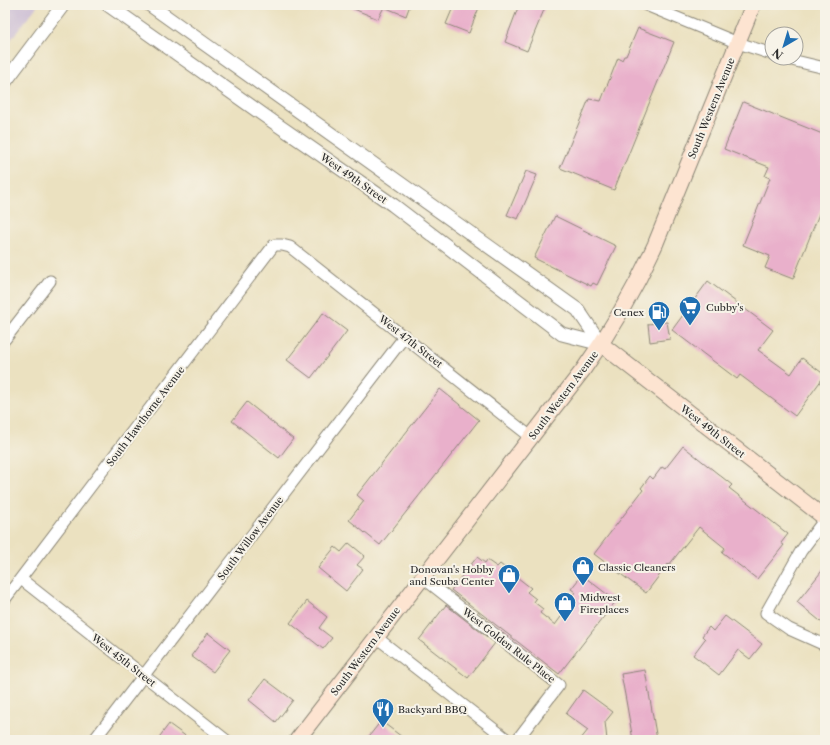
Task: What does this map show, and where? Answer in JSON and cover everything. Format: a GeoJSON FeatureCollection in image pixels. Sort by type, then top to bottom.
{"type":"FeatureCollection","features":[{"type":"Feature","properties":{"kind":"main road","name":"South Western Avenue"},"geometry":{"type":"LineString","coordinates":[[298,740],[601,344],[631,294],[655,245],[753,5]]}},
{"type":"Feature","properties":{"kind":"main road","name":"West 49th Street"},"geometry":{"type":"LineString","coordinates":[[601,344],[825,518]]}},
{"type":"Feature","properties":{"kind":"street"},"geometry":{"type":"LineString","coordinates":[[5,82],[64,5]]}},
{"type":"Feature","properties":{"kind":"street","name":"West 49th Street"},"geometry":{"type":"LineString","coordinates":[[108,5],[278,126],[393,205],[562,334],[601,344]]}},
{"type":"Feature","properties":{"kind":"street","name":"West 49th Street"},"geometry":{"type":"LineString","coordinates":[[150,5],[578,310],[601,344]]}},
{"type":"Feature","properties":{"kind":"street"},"geometry":{"type":"LineString","coordinates":[[646,5],[764,51]]}},
{"type":"Feature","properties":{"kind":"street"},"geometry":{"type":"LineString","coordinates":[[804,63],[825,68]]}},
{"type":"Feature","properties":{"kind":"street","name":"South Hawthorne Avenue"},"geometry":{"type":"LineString","coordinates":[[5,599],[274,245],[290,247]]}},
{"type":"Feature","properties":{"kind":"street","name":"West 47th Street"},"geometry":{"type":"LineString","coordinates":[[290,247],[531,437]]}},
{"type":"Feature","properties":{"kind":"street"},"geometry":{"type":"LineString","coordinates":[[5,339],[50,281]]}},
{"type":"Feature","properties":{"kind":"street","name":"South Willow Avenue"},"geometry":{"type":"LineString","coordinates":[[94,740],[404,336]]}},
{"type":"Feature","properties":{"kind":"street"},"geometry":{"type":"LineString","coordinates":[[825,518],[801,551],[766,613],[789,629],[825,645]]}},
{"type":"Feature","properties":{"kind":"street","name":"West Golden Rule Place"},"geometry":{"type":"LineString","coordinates":[[422,577],[559,685],[517,740]]}},
{"type":"Feature","properties":{"kind":"street","name":"West 45th Street"},"geometry":{"type":"LineString","coordinates":[[21,579],[226,740]]}},
{"type":"Feature","properties":{"kind":"street"},"geometry":{"type":"LineString","coordinates":[[376,637],[508,740]]}},
{"type":"Feature","properties":{"kind":"shaded area"},"geometry":{"type":"Polygon","coordinates":[[[5,5],[38,5],[5,47],[5,5]]]}},
{"type":"Feature","properties":{"kind":"building"},"geometry":{"type":"Polygon","coordinates":[[[344,5],[410,5],[406,16],[384,7],[378,19],[344,5]]]}},
{"type":"Feature","properties":{"kind":"building"},"geometry":{"type":"Polygon","coordinates":[[[454,5],[480,5],[469,33],[446,24],[454,5]]]}},
{"type":"Feature","properties":{"kind":"building"},"geometry":{"type":"Polygon","coordinates":[[[519,5],[546,5],[527,51],[505,42],[519,5]]]}},
{"type":"Feature","properties":{"kind":"building"},"geometry":{"type":"Polygon","coordinates":[[[638,28],[674,42],[614,190],[560,168],[589,99],[601,101],[618,58],[622,60],[624,56],[626,56],[638,28]]]}},
{"type":"Feature","properties":{"kind":"building"},"geometry":{"type":"Polygon","coordinates":[[[743,102],[825,135],[825,199],[793,279],[765,268],[770,256],[743,245],[770,178],[765,176],[769,167],[724,149],[743,102]]]}},
{"type":"Feature","properties":{"kind":"building"},"geometry":{"type":"Polygon","coordinates":[[[526,171],[537,175],[518,219],[507,215],[526,171]]]}},
{"type":"Feature","properties":{"kind":"building"},"geometry":{"type":"Polygon","coordinates":[[[555,216],[616,246],[597,285],[593,283],[591,286],[534,258],[555,216]]]}},
{"type":"Feature","properties":{"kind":"building"},"geometry":{"type":"Polygon","coordinates":[[[708,281],[773,330],[758,350],[791,374],[802,358],[825,375],[795,416],[740,375],[737,379],[672,330],[708,281]]]}},
{"type":"Feature","properties":{"kind":"building"},"geometry":{"type":"Polygon","coordinates":[[[323,313],[347,331],[311,378],[287,360],[323,313]]]}},
{"type":"Feature","properties":{"kind":"building","name":"Cenex"},"geometry":{"type":"Polygon","coordinates":[[[667,322],[670,339],[650,342],[648,324],[667,322]]]}},
{"type":"Feature","properties":{"kind":"building"},"geometry":{"type":"Polygon","coordinates":[[[440,389],[479,420],[380,545],[349,520],[364,501],[357,495],[440,389]]]}},
{"type":"Feature","properties":{"kind":"building"},"geometry":{"type":"Polygon","coordinates":[[[247,402],[293,439],[279,458],[232,421],[247,402]]]}},
{"type":"Feature","properties":{"kind":"building"},"geometry":{"type":"Polygon","coordinates":[[[683,446],[732,485],[729,488],[788,534],[781,543],[784,545],[757,579],[722,552],[725,548],[699,527],[646,593],[594,554],[643,490],[641,488],[650,476],[653,479],[662,467],[665,469],[683,446]]]}},
{"type":"Feature","properties":{"kind":"building"},"geometry":{"type":"Polygon","coordinates":[[[349,543],[365,556],[357,565],[363,569],[346,591],[318,568],[335,547],[341,552],[349,543]]]}},
{"type":"Feature","properties":{"kind":"building"},"geometry":{"type":"Polygon","coordinates":[[[477,557],[485,563],[487,560],[497,567],[500,564],[531,588],[527,592],[536,599],[534,602],[543,609],[540,613],[555,625],[572,602],[569,600],[575,592],[571,589],[582,575],[616,601],[559,674],[451,590],[477,557]]]}},
{"type":"Feature","properties":{"kind":"building"},"geometry":{"type":"Polygon","coordinates":[[[825,567],[825,625],[797,602],[825,567]]]}},
{"type":"Feature","properties":{"kind":"building"},"geometry":{"type":"Polygon","coordinates":[[[307,601],[327,617],[319,628],[332,638],[323,649],[290,623],[307,601]]]}},
{"type":"Feature","properties":{"kind":"building"},"geometry":{"type":"Polygon","coordinates":[[[446,605],[495,643],[468,678],[419,640],[446,605]]]}},
{"type":"Feature","properties":{"kind":"building"},"geometry":{"type":"Polygon","coordinates":[[[725,616],[762,644],[750,659],[738,650],[719,675],[693,655],[705,639],[702,636],[709,627],[713,631],[725,616]]]}},
{"type":"Feature","properties":{"kind":"building"},"geometry":{"type":"Polygon","coordinates":[[[208,633],[230,650],[213,672],[191,656],[208,633]]]}},
{"type":"Feature","properties":{"kind":"building"},"geometry":{"type":"Polygon","coordinates":[[[645,670],[657,740],[633,740],[621,674],[645,670]]]}},
{"type":"Feature","properties":{"kind":"building"},"geometry":{"type":"Polygon","coordinates":[[[265,679],[293,700],[276,722],[249,700],[265,679]]]}},
{"type":"Feature","properties":{"kind":"building"},"geometry":{"type":"Polygon","coordinates":[[[583,690],[613,712],[605,722],[607,740],[580,740],[588,730],[566,714],[583,690]]]}},
{"type":"Feature","properties":{"kind":"building","name":"Backyard BBQ"},"geometry":{"type":"Polygon","coordinates":[[[381,721],[406,740],[366,740],[381,721]]]}},
{"type":"Feature","properties":{"kind":"building"},"geometry":{"type":"Polygon","coordinates":[[[169,724],[191,740],[157,740],[169,724]]]}},
{"type":"Feature","properties":{"kind":"place","name":"Cubby's"},"geometry":{"type":"Point","coordinates":[690,326]}},
{"type":"Feature","properties":{"kind":"place","name":"Cenex"},"geometry":{"type":"Point","coordinates":[659,332]}},
{"type":"Feature","properties":{"kind":"place","name":"Classic Cleaners"},"geometry":{"type":"Point","coordinates":[583,586]}},
{"type":"Feature","properties":{"kind":"place","name":"Donovan's Hobby and Scuba Center"},"geometry":{"type":"Point","coordinates":[509,594]}},
{"type":"Feature","properties":{"kind":"place","name":"Midwest Fireplaces"},"geometry":{"type":"Point","coordinates":[565,622]}},
{"type":"Feature","properties":{"kind":"place","name":"Backyard BBQ"},"geometry":{"type":"Point","coordinates":[383,728]}}]}
